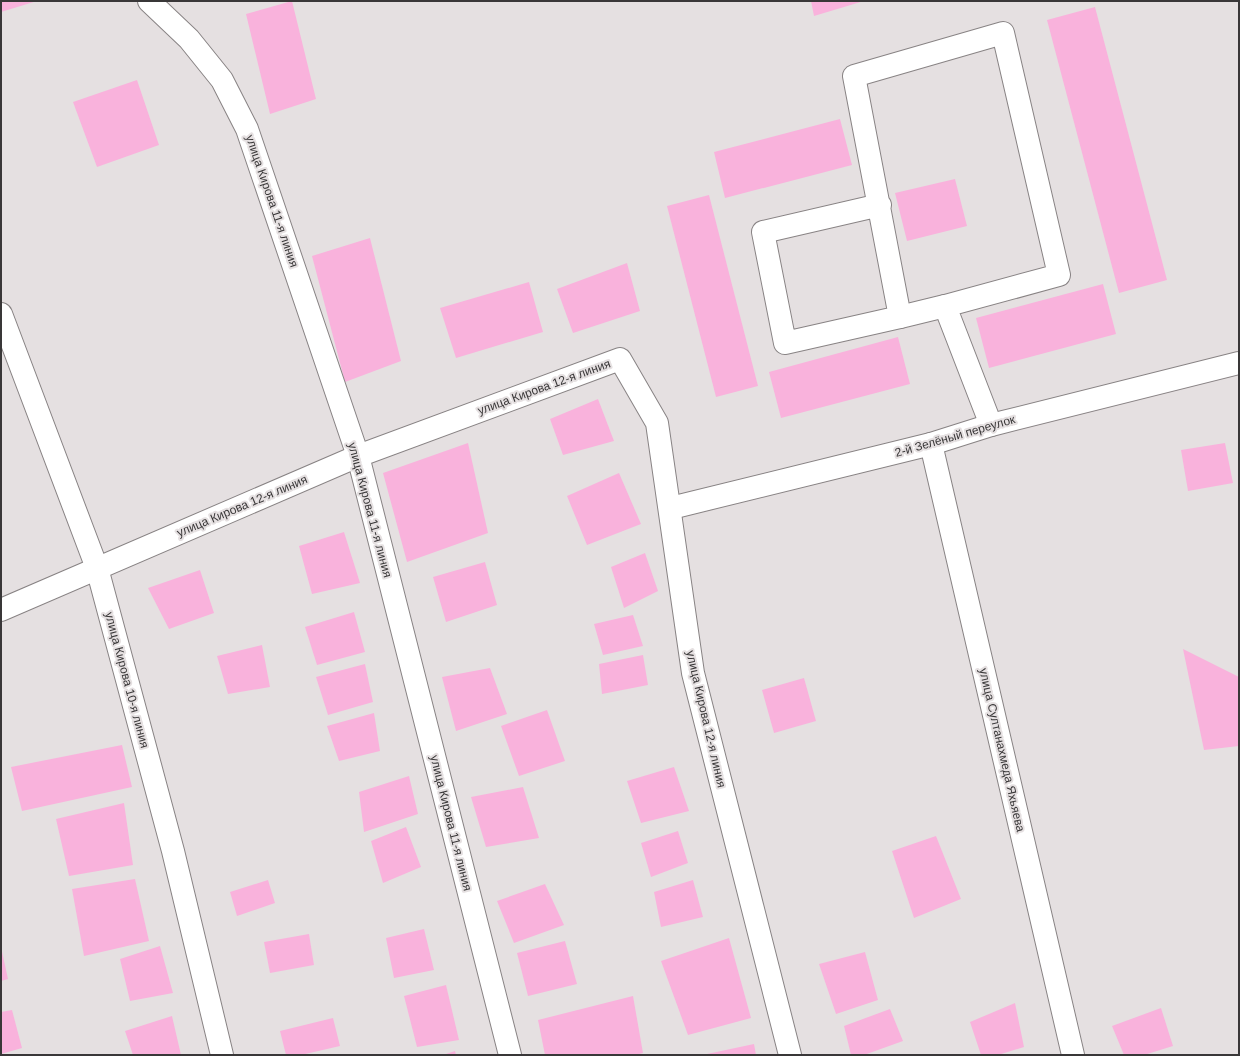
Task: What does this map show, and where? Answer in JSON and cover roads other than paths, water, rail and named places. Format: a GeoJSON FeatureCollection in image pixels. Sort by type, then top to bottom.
{"type":"FeatureCollection","features":[{"type":"Feature","properties":{"kind":"street","name":"улица Кирова 11-я линия"},"geometry":{"type":"LineString","coordinates":[[149,1],[189,39],[222,80],[247,128],[358,456],[510,1055]]}},
{"type":"Feature","properties":{"kind":"street"},"geometry":{"type":"LineString","coordinates":[[880,205],[763,232],[785,343],[900,317],[945,306],[1059,275],[1003,33],[854,76],[880,205],[900,317]]}},
{"type":"Feature","properties":{"kind":"street"},"geometry":{"type":"LineString","coordinates":[[945,306],[991,425]]}},
{"type":"Feature","properties":{"kind":"street","name":"улица Кирова 10-я линия"},"geometry":{"type":"LineString","coordinates":[[1,314],[97,568],[173,851],[222,1055]]}},
{"type":"Feature","properties":{"kind":"street","name":"улица Кирова 12-я линия"},"geometry":{"type":"LineString","coordinates":[[1,610],[358,456],[620,359],[658,423],[693,673],[790,1055]]}},
{"type":"Feature","properties":{"kind":"street","name":"2-й Зелёный переулок"},"geometry":{"type":"LineString","coordinates":[[670,508],[931,444],[991,425],[1239,363]]}},
{"type":"Feature","properties":{"kind":"street","name":"улица Султанахмеда Яхьяева"},"geometry":{"type":"LineString","coordinates":[[931,444],[1073,1055]]}}]}
